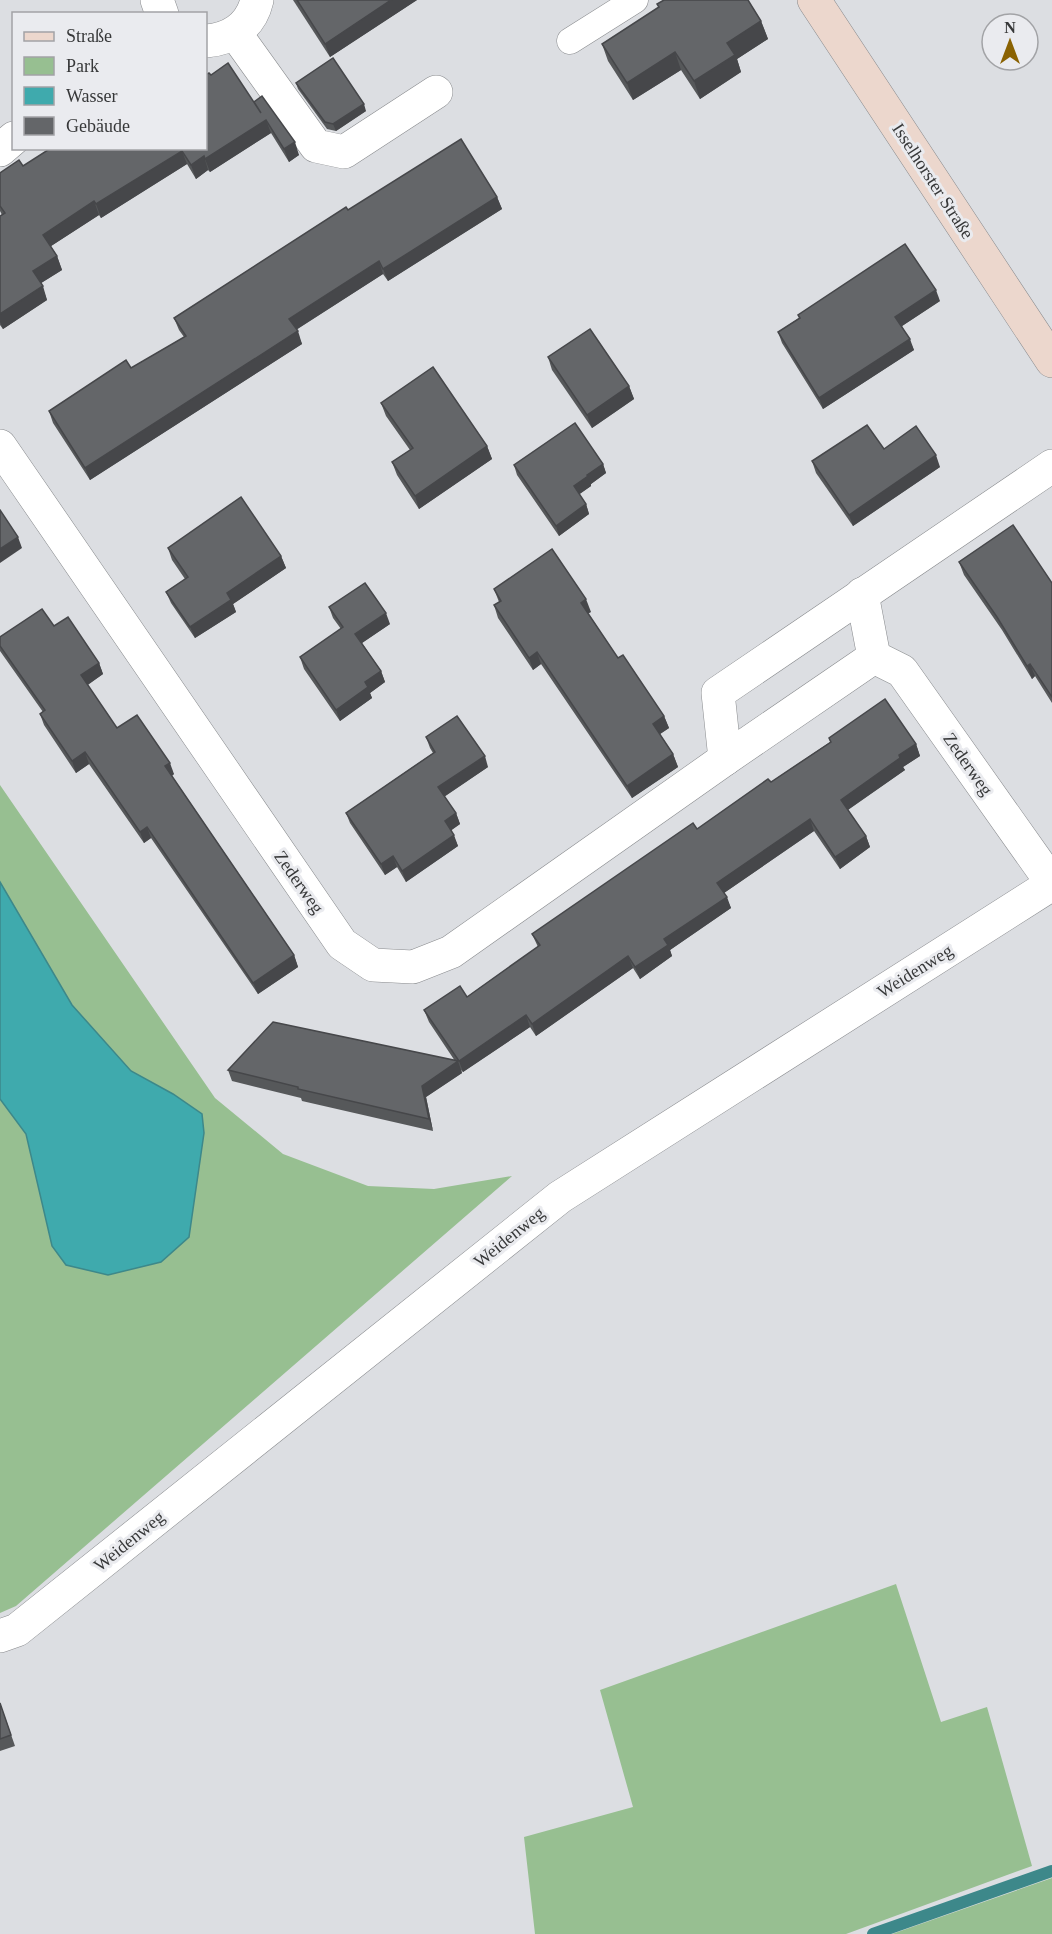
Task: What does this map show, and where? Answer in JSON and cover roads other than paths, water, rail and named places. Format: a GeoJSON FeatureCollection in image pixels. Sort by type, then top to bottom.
{"type":"FeatureCollection","features":[{"type":"Feature","properties":{"kind":"street"},"geometry":{"type":"LineString","coordinates":[[257,0],[247,22],[220,37],[316,146],[344,152],[436,92]]}},
{"type":"Feature","properties":{"kind":"street","name":"Isselhorster Straße"},"geometry":{"type":"LineString","coordinates":[[814,0],[1052,361]]}},
{"type":"Feature","properties":{"kind":"street"},"geometry":{"type":"LineString","coordinates":[[0,150],[12,140]]}},
{"type":"Feature","properties":{"kind":"street","name":"Zederweg"},"geometry":{"type":"LineString","coordinates":[[0,446],[342,944],[373,965],[414,967],[451,952],[874,657],[902,671],[1052,883]]}},
{"type":"Feature","properties":{"kind":"street"},"geometry":{"type":"LineString","coordinates":[[725,759],[718,693],[1052,466]]}},
{"type":"Feature","properties":{"kind":"street"},"geometry":{"type":"LineString","coordinates":[[862,594],[874,657]]}},
{"type":"Feature","properties":{"kind":"street","name":"Weidenweg"},"geometry":{"type":"LineString","coordinates":[[0,1636],[17,1630],[560,1197],[1052,883]]}},
{"type":"Feature","properties":{"kind":"lane"},"geometry":{"type":"LineString","coordinates":[[570,41],[635,0]]}},
{"type":"Feature","properties":{"kind":"water"},"geometry":{"type":"Polygon","coordinates":[[[0,882],[72,1005],[131,1071],[173,1094],[202,1114],[204,1133],[189,1237],[161,1262],[108,1275],[66,1265],[52,1246],[26,1134],[0,1099],[0,882]]]}},
{"type":"Feature","properties":{"kind":"waterway"},"geometry":{"type":"LineString","coordinates":[[873,1934],[1052,1871]]}}]}
